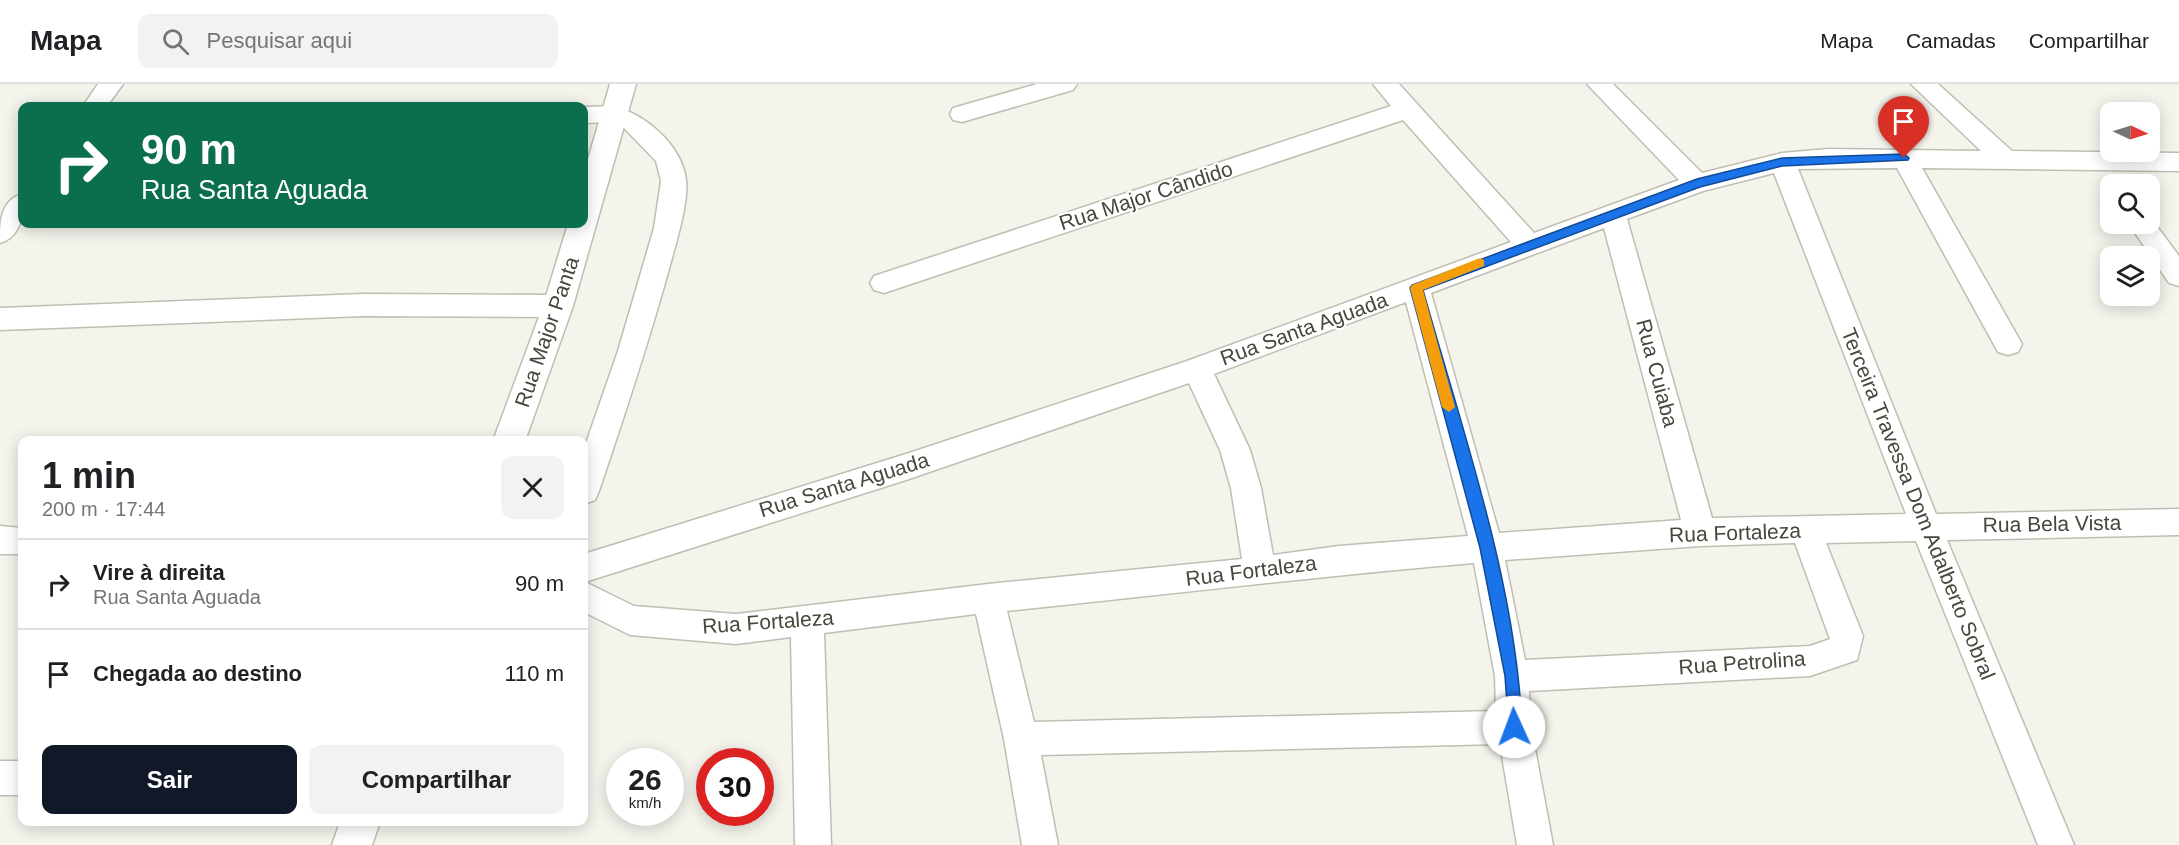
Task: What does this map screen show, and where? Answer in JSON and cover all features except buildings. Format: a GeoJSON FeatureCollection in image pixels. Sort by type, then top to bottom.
{"type":"FeatureCollection","features":[{"type":"Feature","properties":{"kind":"street"},"geometry":{"type":"LineString","coordinates":[[98,102],[111,84]]}},
{"type":"Feature","properties":{"kind":"street","name":"Rua Major Panta"},"geometry":{"type":"LineString","coordinates":[[588,205],[623,84]]}},
{"type":"Feature","properties":{"kind":"street"},"geometry":{"type":"LineString","coordinates":[[962,114],[1065,84]]}},
{"type":"Feature","properties":{"kind":"street"},"geometry":{"type":"LineString","coordinates":[[1385,84],[1527,244]]}},
{"type":"Feature","properties":{"kind":"street"},"geometry":{"type":"LineString","coordinates":[[1599,84],[1697,183]]}},
{"type":"Feature","properties":{"kind":"street"},"geometry":{"type":"LineString","coordinates":[[1923,84],[2006,159]]}},
{"type":"Feature","properties":{"kind":"street","name":"Rua Major Cândido"},"geometry":{"type":"LineString","coordinates":[[884,283],[1409,109]]}},
{"type":"Feature","properties":{"kind":"street"},"geometry":{"type":"LineString","coordinates":[[588,115],[614,114],[633,122],[668,158],[674,181],[666,228],[632,351],[588,479]]}},
{"type":"Feature","properties":{"kind":"street"},"geometry":{"type":"LineString","coordinates":[[1904,158],[2008,344]]}},
{"type":"Feature","properties":{"kind":"street","name":"Rua Santa Aguada"},"geometry":{"type":"LineString","coordinates":[[588,567],[906,467],[1197,369],[1416,288],[1527,244],[1697,183],[1782,162],[1904,158],[2006,159],[2107,173],[2179,162]]}},
{"type":"Feature","properties":{"kind":"street","name":"Terceira Travessa Dom Adalberto Sobral"},"geometry":{"type":"LineString","coordinates":[[1782,162],[1926,527],[2056,845]]}},
{"type":"Feature","properties":{"kind":"street"},"geometry":{"type":"LineString","coordinates":[[0,233],[18,208]]}},
{"type":"Feature","properties":{"kind":"street","name":"Rua Cuiaba"},"geometry":{"type":"LineString","coordinates":[[1613,214],[1700,532]]}},
{"type":"Feature","properties":{"kind":"street","name":"Rua Major Panta"},"geometry":{"type":"LineString","coordinates":[[511,436],[558,306],[581,228]]}},
{"type":"Feature","properties":{"kind":"street"},"geometry":{"type":"LineString","coordinates":[[2149,234],[2179,276]]}},
{"type":"Feature","properties":{"kind":"street"},"geometry":{"type":"LineString","coordinates":[[1416,288],[1487,548],[1512,676],[1514,727],[1535,845]]}},
{"type":"Feature","properties":{"kind":"street"},"geometry":{"type":"LineString","coordinates":[[0,319],[363,305],[558,306]]}},
{"type":"Feature","properties":{"kind":"street"},"geometry":{"type":"LineString","coordinates":[[1197,369],[1235,450],[1246,488],[1260,571]]}},
{"type":"Feature","properties":{"kind":"street","name":"Rua Bela Vista"},"geometry":{"type":"LineString","coordinates":[[1926,527],[2179,522]]}},
{"type":"Feature","properties":{"kind":"street","name":"Rua Fortaleza"},"geometry":{"type":"LineString","coordinates":[[588,598],[630,620],[689,627],[736,629],[988,598],[1260,571],[1339,560],[1700,532],[1926,527]]}},
{"type":"Feature","properties":{"kind":"street","name":"Rua Petrolina"},"geometry":{"type":"LineString","coordinates":[[1512,676],[1810,661],[1845,649],[1847,636],[1806,531]]}},
{"type":"Feature","properties":{"kind":"street"},"geometry":{"type":"LineString","coordinates":[[0,540],[18,541]]}},
{"type":"Feature","properties":{"kind":"street"},"geometry":{"type":"LineString","coordinates":[[988,598],[1021,739],[1040,845]]}},
{"type":"Feature","properties":{"kind":"street"},"geometry":{"type":"LineString","coordinates":[[807,622],[813,845]]}},
{"type":"Feature","properties":{"kind":"street"},"geometry":{"type":"LineString","coordinates":[[1021,739],[1514,727]]}},
{"type":"Feature","properties":{"kind":"street"},"geometry":{"type":"LineString","coordinates":[[0,778],[18,778]]}},
{"type":"Feature","properties":{"kind":"street"},"geometry":{"type":"LineString","coordinates":[[352,845],[359,826]]}},
{"type":"Feature","properties":{"kind":"slow traffic"},"geometry":{"type":"LineString","coordinates":[[1449,407],[1416,288],[1480,263]]}},
{"type":"Feature","properties":{"kind":"route"},"geometry":{"type":"LineString","coordinates":[[1514,727],[1512,676],[1487,548],[1416,288],[1527,244],[1697,183],[1782,162],[1828,158],[1904,158]]}}]}
